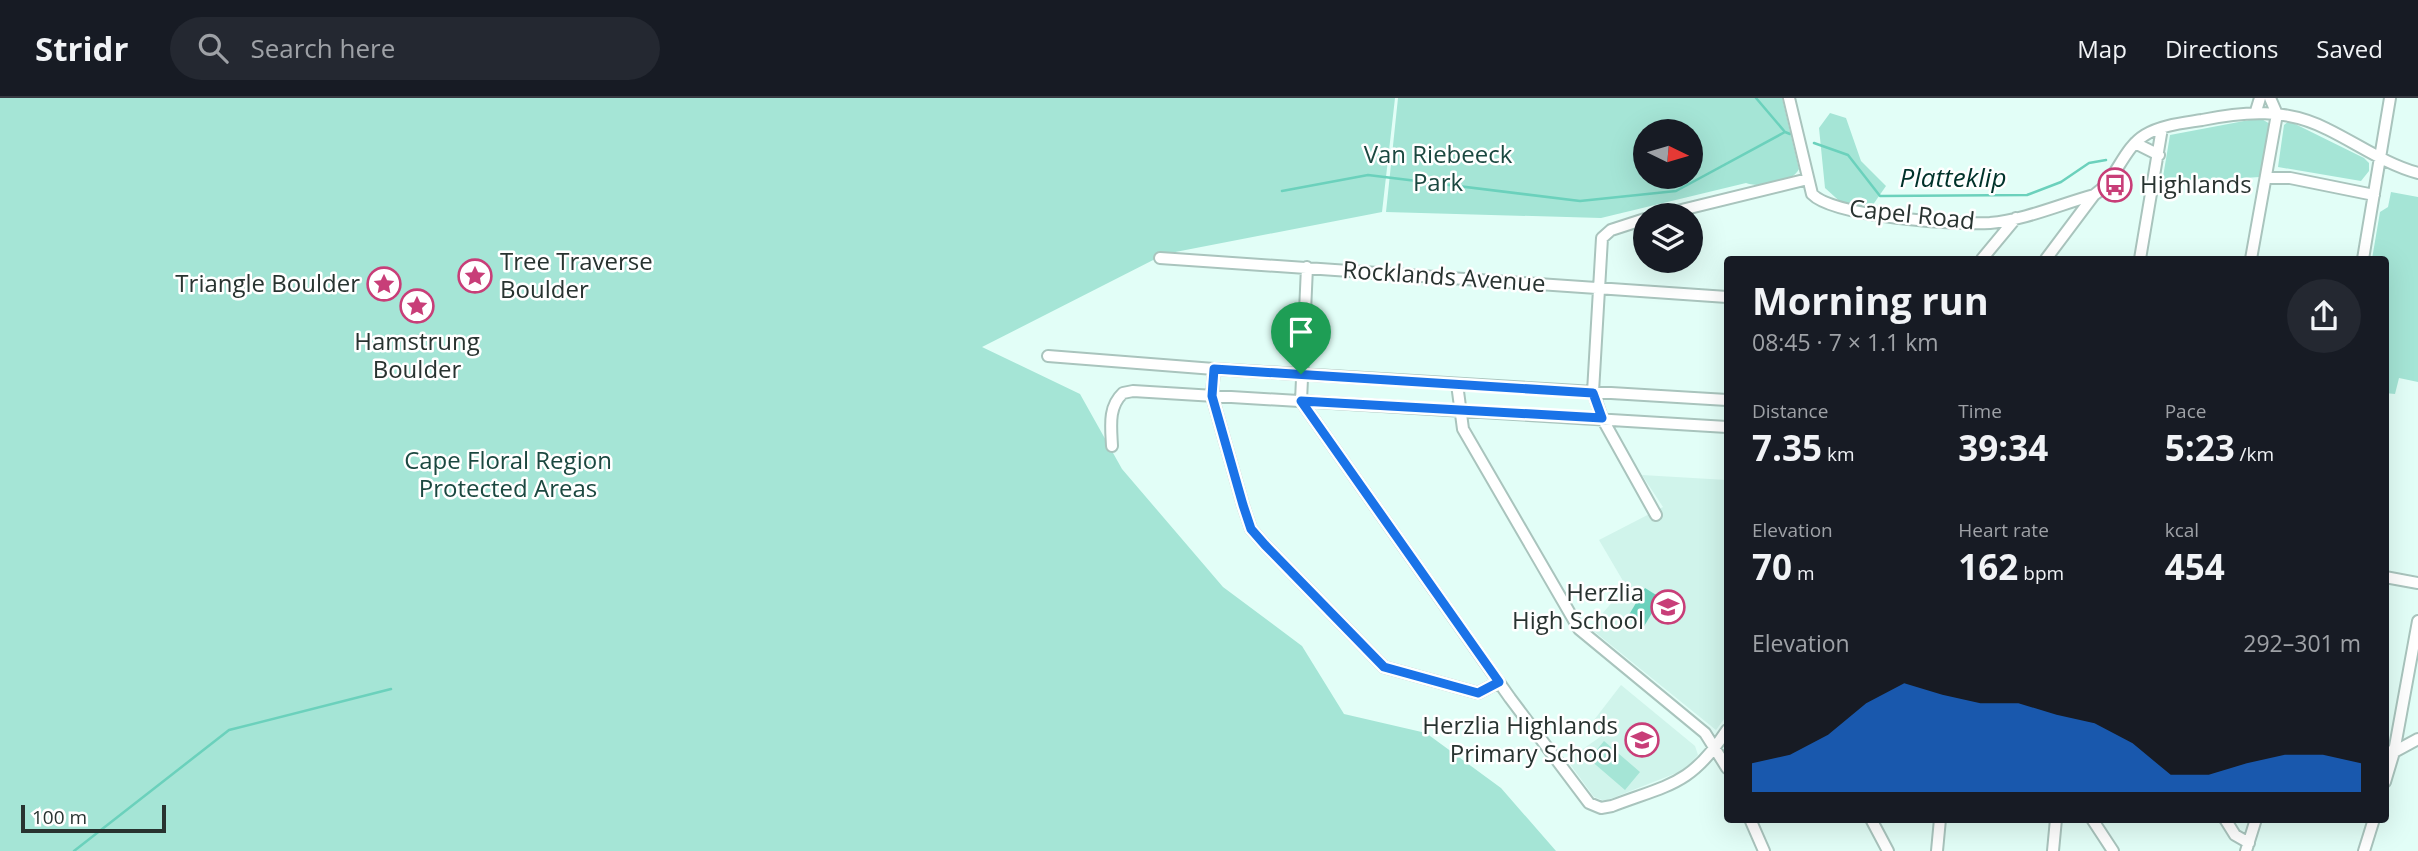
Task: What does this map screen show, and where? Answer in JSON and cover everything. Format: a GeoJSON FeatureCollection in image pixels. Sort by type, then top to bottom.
{"type":"FeatureCollection","features":[{"type":"Feature","properties":{"kind":"street"},"geometry":{"type":"LineString","coordinates":[[1703,205],[1808,179],[1789,98]]}},
{"type":"Feature","properties":{"kind":"street"},"geometry":{"type":"LineString","coordinates":[[2256,111],[2260,98]]}},
{"type":"Feature","properties":{"kind":"street"},"geometry":{"type":"LineString","coordinates":[[2252,256],[2277,114],[2270,98]]}},
{"type":"Feature","properties":{"kind":"street"},"geometry":{"type":"LineString","coordinates":[[2364,256],[2390,98]]}},
{"type":"Feature","properties":{"kind":"street"},"geometry":{"type":"LineString","coordinates":[[2048,256],[2094,195],[2112,178],[2135,143],[2144,135],[2162,128],[2256,111],[2277,114],[2328,129],[2379,158],[2418,173]]}},
{"type":"Feature","properties":{"kind":"street"},"geometry":{"type":"LineString","coordinates":[[2141,256],[2162,128]]}},
{"type":"Feature","properties":{"kind":"street"},"geometry":{"type":"LineString","coordinates":[[2135,143],[2159,155]]}},
{"type":"Feature","properties":{"kind":"street"},"geometry":{"type":"LineString","coordinates":[[2266,178],[2290,178],[2374,195]]}},
{"type":"Feature","properties":{"kind":"street","name":"Capel Road"},"geometry":{"type":"LineString","coordinates":[[1808,179],[1812,194],[1818,200],[1865,214],[1990,223],[2094,195]]}},
{"type":"Feature","properties":{"kind":"street"},"geometry":{"type":"LineString","coordinates":[[1984,256],[2015,218]]}},
{"type":"Feature","properties":{"kind":"street"},"geometry":{"type":"LineString","coordinates":[[1633,223],[1611,230],[1602,237],[1593,393],[1602,418],[1656,515]]}},
{"type":"Feature","properties":{"kind":"street","name":"Rocklands Avenue"},"geometry":{"type":"LineString","coordinates":[[1160,258],[1724,297]]}},
{"type":"Feature","properties":{"kind":"street"},"geometry":{"type":"LineString","coordinates":[[1307,267],[1301,401],[1582,795],[1595,806],[1612,806],[1685,779],[1716,747],[1724,735]]}},
{"type":"Feature","properties":{"kind":"street"},"geometry":{"type":"LineString","coordinates":[[1048,356],[1214,369],[1724,400]]}},
{"type":"Feature","properties":{"kind":"street"},"geometry":{"type":"LineString","coordinates":[[1214,369],[1212,396],[1251,529],[1376,660],[1395,671],[1478,693],[1499,682]]}},
{"type":"Feature","properties":{"kind":"street"},"geometry":{"type":"LineString","coordinates":[[1457,384],[1464,429],[1579,629],[1705,733],[1724,762]]}},
{"type":"Feature","properties":{"kind":"street"},"geometry":{"type":"LineString","coordinates":[[1112,446],[1112,411],[1126,391],[1724,427]]}},
{"type":"Feature","properties":{"kind":"street"},"geometry":{"type":"LineString","coordinates":[[2389,578],[2418,583]]}},
{"type":"Feature","properties":{"kind":"street"},"geometry":{"type":"LineString","coordinates":[[2390,752],[2418,621]]}},
{"type":"Feature","properties":{"kind":"street"},"geometry":{"type":"LineString","coordinates":[[2390,752],[2418,739]]}},
{"type":"Feature","properties":{"kind":"street"},"geometry":{"type":"LineString","coordinates":[[1752,823],[1764,851]]}},
{"type":"Feature","properties":{"kind":"street"},"geometry":{"type":"LineString","coordinates":[[1873,823],[1888,851]]}},
{"type":"Feature","properties":{"kind":"street"},"geometry":{"type":"LineString","coordinates":[[1937,851],[1940,823]]}},
{"type":"Feature","properties":{"kind":"street"},"geometry":{"type":"LineString","coordinates":[[2053,851],[2056,823]]}},
{"type":"Feature","properties":{"kind":"street"},"geometry":{"type":"LineString","coordinates":[[2095,823],[2113,851]]}},
{"type":"Feature","properties":{"kind":"street"},"geometry":{"type":"LineString","coordinates":[[2228,823],[2247,847],[2255,823]]}},
{"type":"Feature","properties":{"kind":"street"},"geometry":{"type":"LineString","coordinates":[[2364,851],[2373,823]]}},
{"type":"Feature","properties":{"kind":"shaded area","name":"Herzlia High School"},"geometry":{"type":"Polygon","coordinates":[[[1642,475],[1724,480],[1724,719],[1716,730],[1590,628],[1626,586],[1599,540],[1663,507],[1642,475]]]}},
{"type":"Feature","properties":{"kind":"shaded area"},"geometry":{"type":"Polygon","coordinates":[[[1645,588],[1661,598],[1643,628],[1627,618],[1645,588]]]}},
{"type":"Feature","properties":{"kind":"shaded area","name":"Herzlia Highlands Primary School"},"geometry":{"type":"Polygon","coordinates":[[[1621,685],[1695,746],[1698,755],[1684,770],[1605,801],[1594,797],[1567,760],[1603,735],[1591,724],[1621,685]]]}},
{"type":"Feature","properties":{"kind":"green space","name":"Cape Floral Region Protected Areas"},"geometry":{"type":"Polygon","coordinates":[[[0,98],[1395,98],[1382,212],[1165,254],[982,347],[1080,394],[1122,469],[1223,587],[1302,646],[1344,714],[1426,733],[1501,788],[1556,851],[0,851],[0,98]]]}},
{"type":"Feature","properties":{"kind":"green space","name":"Van Riebeeck Park"},"geometry":{"type":"Polygon","coordinates":[[[1398,98],[1782,98],[1799,169],[1789,178],[1775,184],[1746,183],[1663,203],[1633,203],[1633,210],[1601,218],[1386,212],[1398,98]]]}},
{"type":"Feature","properties":{"kind":"green space"},"geometry":{"type":"Polygon","coordinates":[[[1830,113],[1846,118],[1861,161],[1886,186],[1870,209],[1845,206],[1825,188],[1819,128],[1830,113]]]}},
{"type":"Feature","properties":{"kind":"green space"},"geometry":{"type":"Polygon","coordinates":[[[2260,118],[2270,124],[2260,177],[2162,183],[2170,135],[2260,118]]]}},
{"type":"Feature","properties":{"kind":"green space"},"geometry":{"type":"Polygon","coordinates":[[[2289,121],[2364,158],[2369,163],[2369,171],[2361,181],[2278,167],[2284,125],[2289,121]]]}},
{"type":"Feature","properties":{"kind":"green space"},"geometry":{"type":"Polygon","coordinates":[[[2391,192],[2418,197],[2418,382],[2399,378],[2395,394],[2389,393],[2389,256],[2373,256],[2380,212],[2388,207],[2391,192]]]}},
{"type":"Feature","properties":{"kind":"green space"},"geometry":{"type":"Polygon","coordinates":[[[1604,741],[1640,772],[1625,790],[1589,759],[1604,741]]]}},
{"type":"Feature","properties":{"kind":"waterway","name":"Platteklip"},"geometry":{"type":"LineString","coordinates":[[1756,98],[1785,132],[1790,134]]}},
{"type":"Feature","properties":{"kind":"waterway"},"geometry":{"type":"LineString","coordinates":[[1282,191],[1368,175],[1580,201],[1676,191],[1785,132]]}},
{"type":"Feature","properties":{"kind":"waterway","name":"Platteklip"},"geometry":{"type":"LineString","coordinates":[[1814,143],[1848,155],[1880,196],[2027,195],[2061,182],[2089,163],[2106,160]]}},
{"type":"Feature","properties":{"kind":"waterway"},"geometry":{"type":"LineString","coordinates":[[74,851],[229,730],[391,689]]}},
{"type":"Feature","properties":{"kind":"place","name":"Highlands"},"geometry":{"type":"Point","coordinates":[2115,185]}},
{"type":"Feature","properties":{"kind":"place","name":"Tree Traverse Boulder"},"geometry":{"type":"Point","coordinates":[475,276]}},
{"type":"Feature","properties":{"kind":"place","name":"Triangle Boulder"},"geometry":{"type":"Point","coordinates":[384,284]}},
{"type":"Feature","properties":{"kind":"place","name":"Hamstrung Boulder"},"geometry":{"type":"Point","coordinates":[417,306]}},
{"type":"Feature","properties":{"kind":"place","name":"Herzlia High School"},"geometry":{"type":"Point","coordinates":[1668,607]}},
{"type":"Feature","properties":{"kind":"place","name":"Herzlia Highlands Primary School"},"geometry":{"type":"Point","coordinates":[1642,740]}},
{"type":"Feature","properties":{"kind":"route"},"geometry":{"type":"LineString","coordinates":[[1214,369],[1301,374],[1593,393],[1602,418],[1301,401],[1499,682],[1486,691],[1472,692],[1384,667],[1251,529],[1212,396],[1214,369]]}}]}
